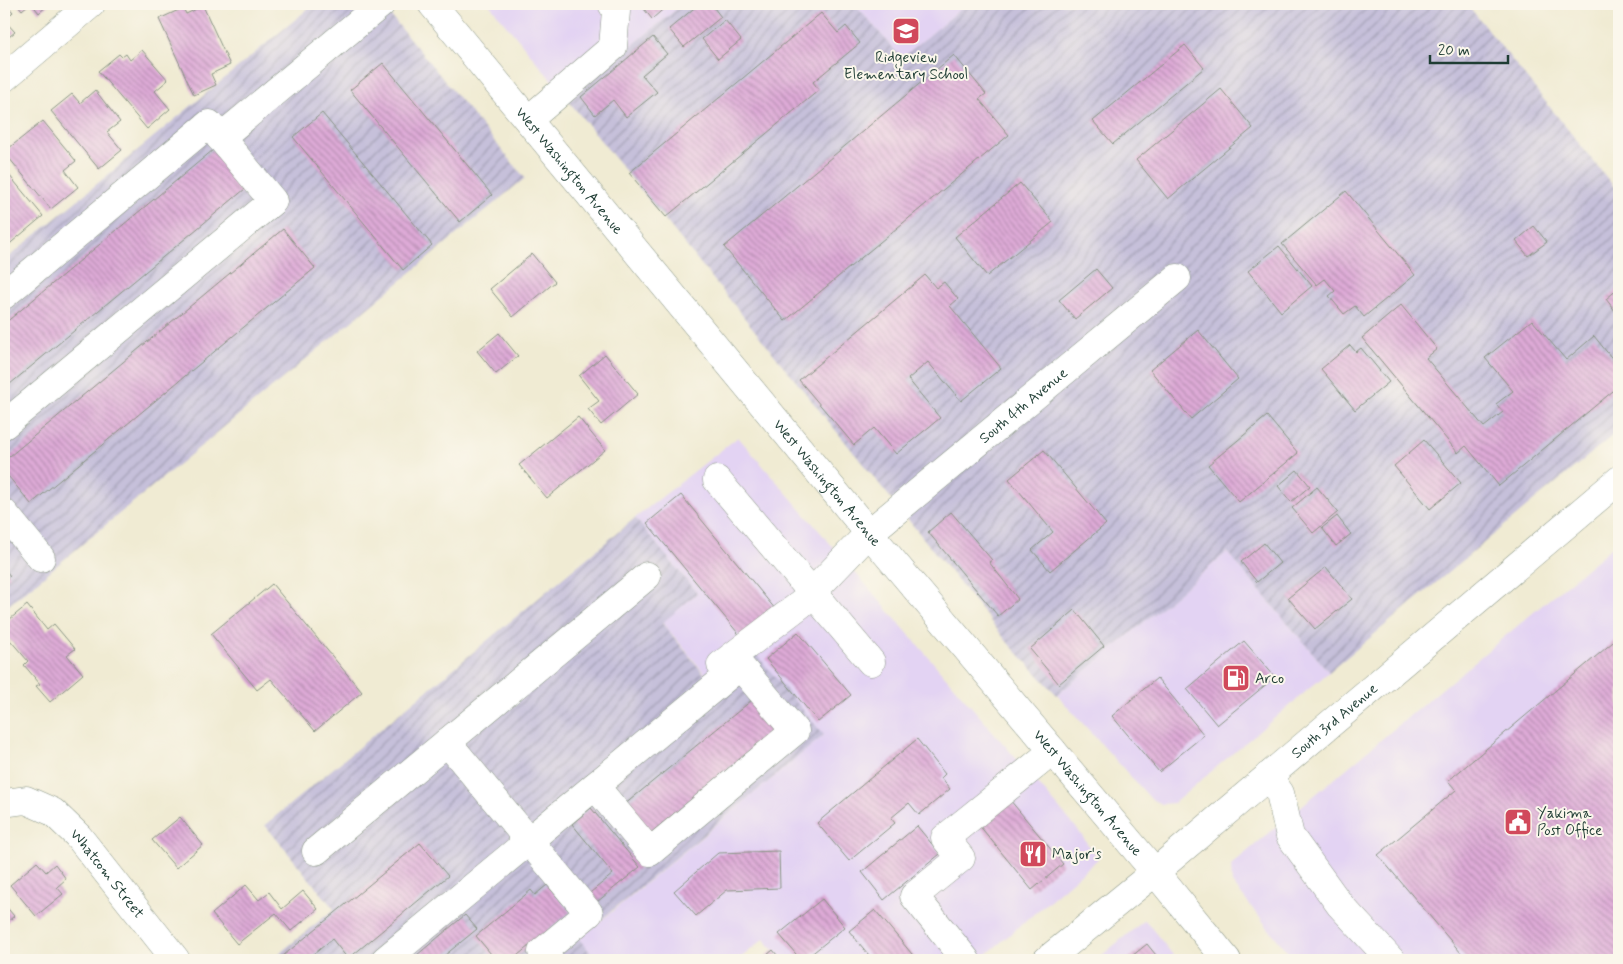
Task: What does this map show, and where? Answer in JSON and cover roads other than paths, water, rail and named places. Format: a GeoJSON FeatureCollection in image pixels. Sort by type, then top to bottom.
{"type":"FeatureCollection","features":[{"type":"Feature","properties":{"kind":"street"},"geometry":{"type":"LineString","coordinates":[[4,78],[90,4]]}},
{"type":"Feature","properties":{"kind":"street"},"geometry":{"type":"LineString","coordinates":[[220,138],[381,4]]}},
{"type":"Feature","properties":{"kind":"street","name":"West Washington Avenue"},"geometry":{"type":"LineString","coordinates":[[432,4],[869,532],[1227,960]]}},
{"type":"Feature","properties":{"kind":"street"},"geometry":{"type":"LineString","coordinates":[[528,120],[613,47],[616,11],[612,4]]}},
{"type":"Feature","properties":{"kind":"street"},"geometry":{"type":"LineString","coordinates":[[4,295],[209,124],[273,201],[4,425]]}},
{"type":"Feature","properties":{"kind":"street","name":"South 4th Avenue"},"geometry":{"type":"LineString","coordinates":[[729,675],[721,665],[801,604],[869,532],[1177,278]]}},
{"type":"Feature","properties":{"kind":"street"},"geometry":{"type":"LineString","coordinates":[[717,480],[871,662]]}},
{"type":"Feature","properties":{"kind":"street","name":"South 3rd Avenue"},"geometry":{"type":"LineString","coordinates":[[1048,960],[1619,480]]}},
{"type":"Feature","properties":{"kind":"street"},"geometry":{"type":"LineString","coordinates":[[4,513],[41,558]]}},
{"type":"Feature","properties":{"kind":"street"},"geometry":{"type":"LineString","coordinates":[[316,851],[647,576]]}},
{"type":"Feature","properties":{"kind":"street"},"geometry":{"type":"LineString","coordinates":[[385,960],[529,841],[595,786],[740,666],[795,732],[650,852],[595,786]]}},
{"type":"Feature","properties":{"kind":"street"},"geometry":{"type":"LineString","coordinates":[[447,742],[589,913],[542,952],[548,960]]}},
{"type":"Feature","properties":{"kind":"street"},"geometry":{"type":"LineString","coordinates":[[966,960],[914,896],[961,858],[945,838],[1053,751]]}},
{"type":"Feature","properties":{"kind":"street"},"geometry":{"type":"LineString","coordinates":[[1268,776],[1280,793],[1290,836],[1340,905],[1387,959]]}},
{"type":"Feature","properties":{"kind":"street","name":"Whatcom Street"},"geometry":{"type":"LineString","coordinates":[[15,801],[53,812],[78,836],[176,960]]}},
{"type":"Feature","properties":{"kind":"place","name":"Ridgeview Elementary School"},"geometry":{"type":"Point","coordinates":[906,31]}},
{"type":"Feature","properties":{"kind":"place","name":"Arco"},"geometry":{"type":"Point","coordinates":[1236,678]}},
{"type":"Feature","properties":{"kind":"place","name":"Yakima Post Office"},"geometry":{"type":"Point","coordinates":[1518,822]}},
{"type":"Feature","properties":{"kind":"place","name":"Major's"},"geometry":{"type":"Point","coordinates":[1033,854]}}]}
